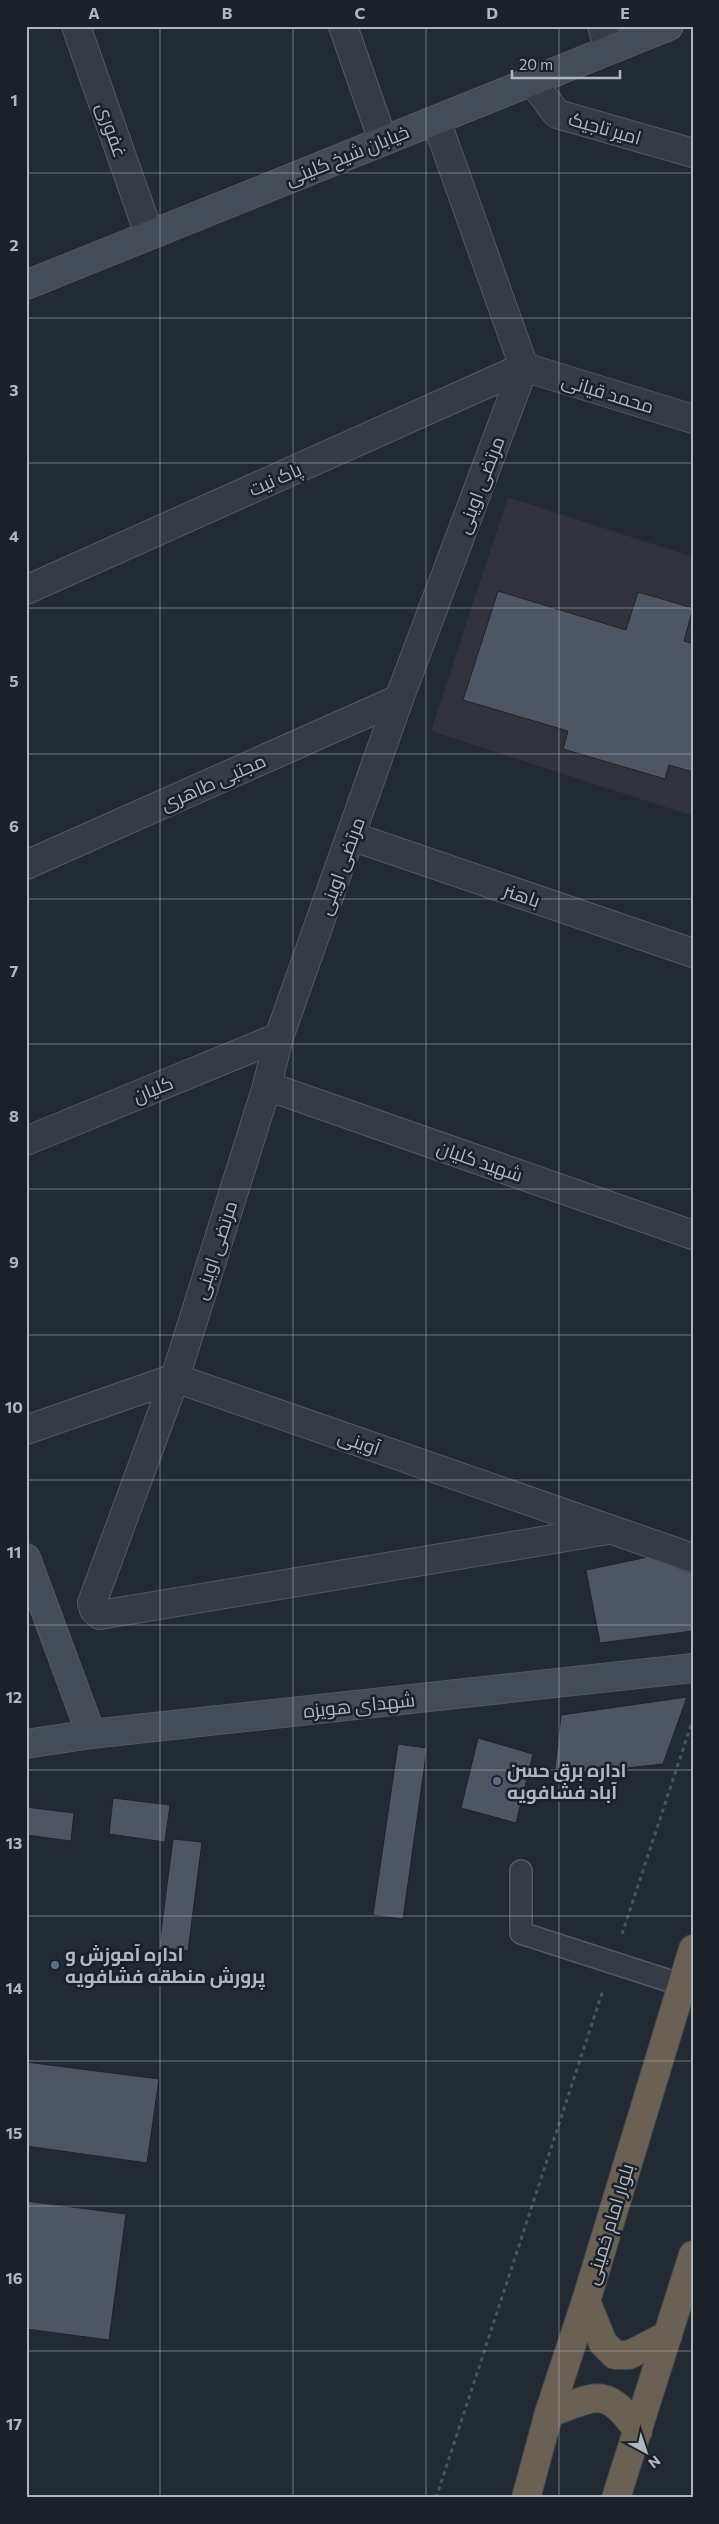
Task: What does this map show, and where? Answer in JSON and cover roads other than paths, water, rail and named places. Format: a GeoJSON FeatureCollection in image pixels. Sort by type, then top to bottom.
{"type":"FeatureCollection","features":[{"type":"Feature","properties":{"kind":"highway","name":"بلوار امام خمینی"},"geometry":{"type":"LineString","coordinates":[[526,2498],[549,2413],[586,2301],[693,1950]]}},
{"type":"Feature","properties":{"kind":"highway"},"geometry":{"type":"LineString","coordinates":[[616,2498],[693,2255]]}},
{"type":"Feature","properties":{"kind":"highway"},"geometry":{"type":"LineString","coordinates":[[586,2301],[603,2343],[615,2355],[629,2356],[668,2335]]}},
{"type":"Feature","properties":{"kind":"highway"},"geometry":{"type":"LineString","coordinates":[[549,2413],[586,2400],[608,2398],[623,2409],[638,2431]]}},
{"type":"Feature","properties":{"kind":"street","name":"غفوری"},"geometry":{"type":"LineString","coordinates":[[76,26],[149,234]]}},
{"type":"Feature","properties":{"kind":"street"},"geometry":{"type":"LineString","coordinates":[[343,26],[383,141]]}},
{"type":"Feature","properties":{"kind":"street","name":"خیابان شیخ کلینی"},"geometry":{"type":"LineString","coordinates":[[26,285],[532,81],[606,38],[669,26]]}},
{"type":"Feature","properties":{"kind":"street","name":"امیر تاجیک"},"geometry":{"type":"LineString","coordinates":[[532,81],[557,114],[693,153]]}},
{"type":"Feature","properties":{"kind":"street"},"geometry":{"type":"LineString","coordinates":[[436,120],[524,367]]}},
{"type":"Feature","properties":{"kind":"street","name":"محمد قیانی"},"geometry":{"type":"LineString","coordinates":[[524,367],[693,419]]}},
{"type":"Feature","properties":{"kind":"street","name":"پاک نیت"},"geometry":{"type":"LineString","coordinates":[[26,590],[524,367]]}},
{"type":"Feature","properties":{"kind":"street","name":"مرتضی اوینی"},"geometry":{"type":"LineString","coordinates":[[524,367],[399,699],[279,1037],[267,1086],[175,1378],[92,1603],[94,1610],[100,1615],[608,1530]]}},
{"type":"Feature","properties":{"kind":"street","name":"مجتبی طاهری"},"geometry":{"type":"LineString","coordinates":[[26,865],[399,699]]}},
{"type":"Feature","properties":{"kind":"street","name":"باهنر"},"geometry":{"type":"LineString","coordinates":[[351,836],[693,953]]}},
{"type":"Feature","properties":{"kind":"street","name":"کلیان"},"geometry":{"type":"LineString","coordinates":[[26,1141],[279,1037]]}},
{"type":"Feature","properties":{"kind":"street","name":"شهید کلیان"},"geometry":{"type":"LineString","coordinates":[[267,1086],[693,1235]]}},
{"type":"Feature","properties":{"kind":"street"},"geometry":{"type":"LineString","coordinates":[[26,1430],[175,1378]]}},
{"type":"Feature","properties":{"kind":"street","name":"آوینی"},"geometry":{"type":"LineString","coordinates":[[175,1378],[693,1558]]}},
{"type":"Feature","properties":{"kind":"street"},"geometry":{"type":"LineString","coordinates":[[26,1558],[91,1734]]}},
{"type":"Feature","properties":{"kind":"street","name":"شهدای هویزه"},"geometry":{"type":"LineString","coordinates":[[26,1744],[91,1734],[693,1668]]}},
{"type":"Feature","properties":{"kind":"lane"},"geometry":{"type":"LineString","coordinates":[[521,1871],[521,1933],[682,1985]]}},
{"type":"Feature","properties":{"kind":"place","name":"اداره برق حسن آباد فشافویه"},"geometry":{"type":"Point","coordinates":[497,1781]}},
{"type":"Feature","properties":{"kind":"place","name":"اداره آموزش و پرورش منطقه فشافویه"},"geometry":{"type":"Point","coordinates":[55,1965]}}]}
